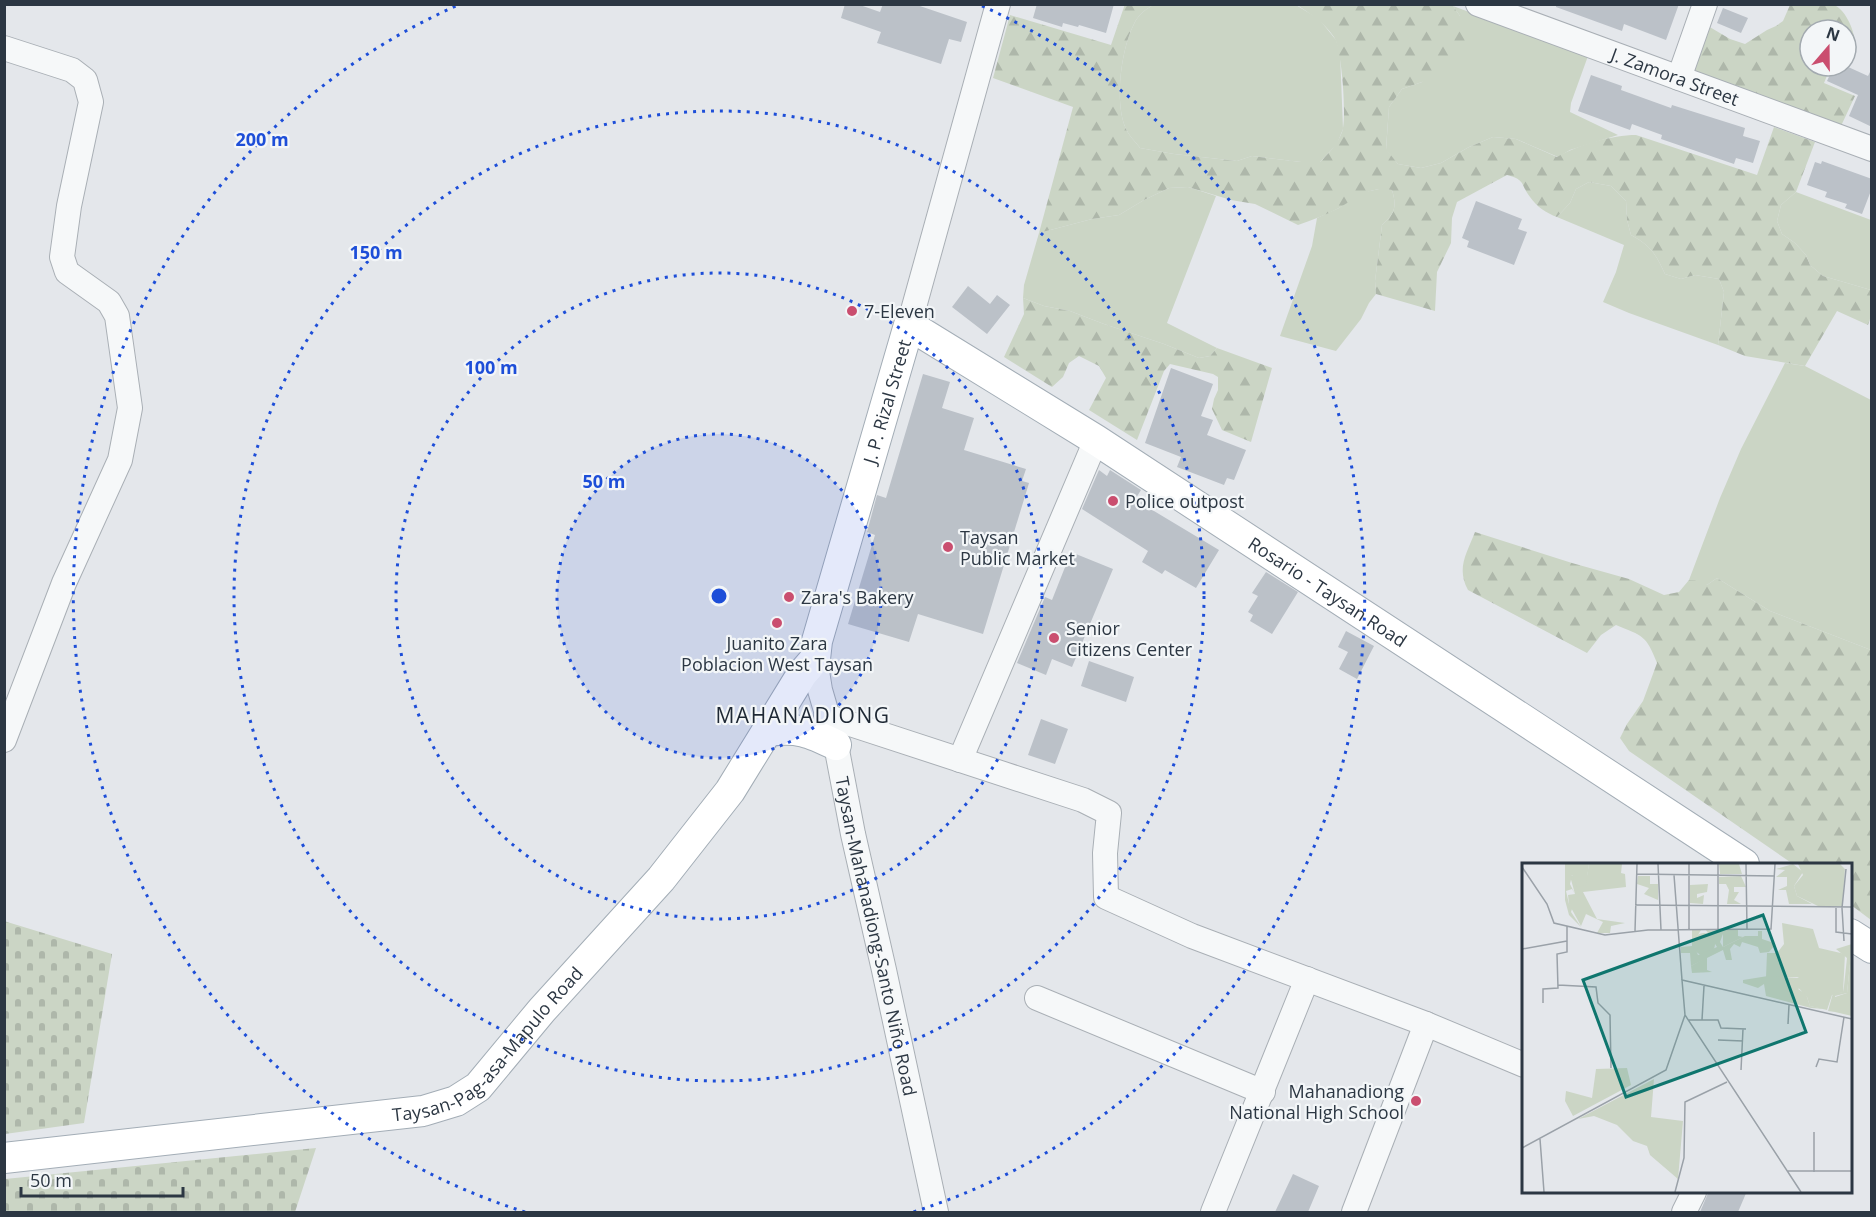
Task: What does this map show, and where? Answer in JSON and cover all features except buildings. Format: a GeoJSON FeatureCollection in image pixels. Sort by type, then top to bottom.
{"type":"FeatureCollection","features":[{"type":"Feature","properties":{"kind":"main road","name":"Rosario - Taysan Road"},"geometry":{"type":"LineString","coordinates":[[909,325],[1096,440],[1742,863]]}},
{"type":"Feature","properties":{"kind":"main road","name":"J. P. Rizal Street"},"geometry":{"type":"LineString","coordinates":[[815,658],[816,641],[909,325]]}},
{"type":"Feature","properties":{"kind":"main road","name":"Taysan-Pag-asa-Mapulo Road"},"geometry":{"type":"LineString","coordinates":[[4,1158],[423,1111],[456,1101],[478,1087],[542,1010],[661,879],[730,791],[802,674],[815,658]]}},
{"type":"Feature","properties":{"kind":"main road"},"geometry":{"type":"LineString","coordinates":[[768,732],[787,728],[814,734],[836,745]]}},
{"type":"Feature","properties":{"kind":"main road"},"geometry":{"type":"LineString","coordinates":[[1852,935],[1872,948]]}},
{"type":"Feature","properties":{"kind":"street","name":"J. P. Rizal Street"},"geometry":{"type":"LineString","coordinates":[[909,325],[998,4]]}},
{"type":"Feature","properties":{"kind":"street","name":"J. Zamora Street"},"geometry":{"type":"LineString","coordinates":[[1478,4],[1872,149]]}},
{"type":"Feature","properties":{"kind":"street"},"geometry":{"type":"LineString","coordinates":[[1679,78],[1705,4]]}},
{"type":"Feature","properties":{"kind":"street"},"geometry":{"type":"LineString","coordinates":[[4,48],[72,70],[85,80],[91,102],[69,206],[62,257],[67,272],[109,302],[117,316],[130,408],[120,460],[64,583],[4,740]]}},
{"type":"Feature","properties":{"kind":"street"},"geometry":{"type":"LineString","coordinates":[[960,760],[1096,440]]}},
{"type":"Feature","properties":{"kind":"street","name":"Taysan-Mahanadiong-Santo Niño Road"},"geometry":{"type":"LineString","coordinates":[[815,658],[826,716],[836,745],[853,834],[936,1212]]}},
{"type":"Feature","properties":{"kind":"street"},"geometry":{"type":"LineString","coordinates":[[826,716],[1083,800],[1109,813],[1105,853],[1106,897],[1192,936],[1426,1024],[1522,1064]]}},
{"type":"Feature","properties":{"kind":"street"},"geometry":{"type":"LineString","coordinates":[[1213,1212],[1307,980]]}},
{"type":"Feature","properties":{"kind":"street"},"geometry":{"type":"LineString","coordinates":[[1037,998],[1263,1092]]}},
{"type":"Feature","properties":{"kind":"street"},"geometry":{"type":"LineString","coordinates":[[1354,1212],[1426,1024]]}},
{"type":"Feature","properties":{"kind":"street"},"geometry":{"type":"LineString","coordinates":[[1684,1212],[1693,1193]]}},
{"type":"Feature","properties":{"kind":"green space"},"geometry":{"type":"Polygon","coordinates":[[[1125,4],[1153,5],[1138,18],[1129,35],[1121,76],[1122,118],[1127,132],[1140,148],[1237,161],[1252,156],[1320,162],[1330,152],[1342,132],[1344,99],[1339,55],[1334,37],[1326,27],[1296,4],[1447,5],[1453,6],[1460,16],[1466,39],[1459,57],[1444,71],[1402,89],[1389,107],[1386,149],[1398,164],[1421,168],[1441,163],[1493,137],[1516,139],[1557,157],[1595,142],[1636,135],[1757,175],[1774,127],[1815,142],[1796,192],[1781,205],[1777,221],[1782,234],[1795,243],[1806,255],[1810,265],[1823,276],[1871,290],[1871,316],[1868,325],[1837,311],[1805,366],[1745,356],[1718,345],[1724,292],[1719,279],[1695,275],[1681,279],[1665,274],[1652,251],[1631,235],[1626,201],[1611,186],[1589,182],[1576,189],[1570,203],[1557,217],[1545,212],[1527,193],[1520,181],[1507,175],[1457,202],[1452,218],[1451,243],[1437,272],[1435,311],[1376,294],[1375,281],[1382,225],[1392,213],[1394,201],[1392,190],[1370,191],[1329,213],[1298,225],[1255,204],[1231,200],[1188,187],[1169,188],[1119,215],[1092,219],[1039,233],[1073,107],[993,78],[1010,15],[1111,45],[1125,4]]]}},
{"type":"Feature","properties":{"kind":"green space"},"geometry":{"type":"Polygon","coordinates":[[[1153,5],[1296,5],[1319,19],[1336,40],[1340,52],[1343,129],[1337,144],[1320,162],[1252,156],[1237,161],[1140,148],[1127,132],[1122,118],[1121,76],[1129,35],[1142,13],[1153,5]]]}},
{"type":"Feature","properties":{"kind":"green space"},"geometry":{"type":"Polygon","coordinates":[[[1790,5],[1833,5],[1838,7],[1847,18],[1798,18],[1798,78],[1826,78],[1824,83],[1855,96],[1841,126],[1696,72],[1694,67],[1708,26],[1730,39],[1745,44],[1783,21],[1790,5]]]}},
{"type":"Feature","properties":{"kind":"green space"},"geometry":{"type":"Polygon","coordinates":[[[1453,6],[1588,56],[1571,103],[1570,112],[1618,135],[1570,150],[1558,157],[1516,139],[1493,137],[1441,163],[1421,168],[1398,164],[1386,150],[1389,107],[1402,89],[1422,82],[1460,16],[1453,6]]]}},
{"type":"Feature","properties":{"kind":"green space"},"geometry":{"type":"Polygon","coordinates":[[[1589,182],[1611,186],[1626,201],[1631,235],[1652,251],[1665,274],[1681,279],[1695,275],[1719,279],[1724,292],[1718,345],[1603,302],[1616,272],[1624,245],[1557,217],[1570,203],[1576,189],[1589,182]]]}},
{"type":"Feature","properties":{"kind":"green space"},"geometry":{"type":"Polygon","coordinates":[[[1188,187],[1216,196],[1167,323],[1217,348],[1210,356],[1199,358],[1070,311],[1044,306],[1023,298],[1024,285],[1039,233],[1092,219],[1119,215],[1169,188],[1188,187]]]}},
{"type":"Feature","properties":{"kind":"green space"},"geometry":{"type":"Polygon","coordinates":[[[1384,188],[1392,190],[1394,205],[1390,217],[1382,225],[1375,281],[1376,294],[1361,319],[1336,351],[1280,336],[1312,246],[1317,218],[1339,208],[1360,193],[1384,188]]]}},
{"type":"Feature","properties":{"kind":"green space"},"geometry":{"type":"Polygon","coordinates":[[[1796,192],[1871,220],[1871,290],[1823,276],[1810,265],[1806,255],[1795,243],[1782,234],[1777,221],[1781,205],[1796,192]]]}},
{"type":"Feature","properties":{"kind":"green space"},"geometry":{"type":"Polygon","coordinates":[[[1023,298],[1044,306],[1070,311],[1199,358],[1210,356],[1217,348],[1272,368],[1251,442],[1222,430],[1212,409],[1218,390],[1218,377],[1213,374],[1170,364],[1164,371],[1137,440],[1089,410],[1106,378],[1099,366],[1079,356],[1069,363],[1063,377],[1052,387],[1004,357],[1024,314],[1023,298]]]}},
{"type":"Feature","properties":{"kind":"green space"},"geometry":{"type":"Polygon","coordinates":[[[1785,363],[1805,366],[1871,400],[1871,650],[1770,611],[1717,578],[1707,585],[1689,580],[1741,449],[1785,363]]]}},
{"type":"Feature","properties":{"kind":"green space"},"geometry":{"type":"Polygon","coordinates":[[[1475,532],[1629,579],[1664,595],[1679,592],[1689,580],[1703,581],[1707,585],[1717,578],[1770,611],[1871,650],[1871,920],[1852,906],[1852,863],[1792,863],[1629,751],[1620,738],[1643,701],[1657,663],[1650,647],[1638,634],[1616,625],[1601,635],[1587,653],[1468,590],[1463,575],[1466,554],[1475,532]]]}},
{"type":"Feature","properties":{"kind":"green space"},"geometry":{"type":"Polygon","coordinates":[[[4,921],[112,954],[84,1123],[5,1134],[4,921]]]}},
{"type":"Feature","properties":{"kind":"green space"},"geometry":{"type":"Polygon","coordinates":[[[316,1148],[295,1212],[5,1212],[5,1179],[316,1148]]]}},
{"type":"Feature","properties":{"kind":"place","name":"7-Eleven"},"geometry":{"type":"Point","coordinates":[852,311]}},
{"type":"Feature","properties":{"kind":"place","name":"Police outpost"},"geometry":{"type":"Point","coordinates":[1113,501]}},
{"type":"Feature","properties":{"kind":"place","name":"Taysan Public Market"},"geometry":{"type":"Point","coordinates":[948,547]}},
{"type":"Feature","properties":{"kind":"place","name":"Zara's Bakery"},"geometry":{"type":"Point","coordinates":[789,597]}},
{"type":"Feature","properties":{"kind":"place","name":"Juanito Zara Poblacion West Taysan"},"geometry":{"type":"Point","coordinates":[777,623]}},
{"type":"Feature","properties":{"kind":"place","name":"Senior Citizens Center"},"geometry":{"type":"Point","coordinates":[1054,638]}},
{"type":"Feature","properties":{"kind":"place","name":"Mahanadiong National High School"},"geometry":{"type":"Point","coordinates":[1416,1101]}},
{"type":"Feature","properties":{"kind":"district","name":"MAHANADIONG"},"geometry":{"type":"Point","coordinates":[803,715]}}]}
